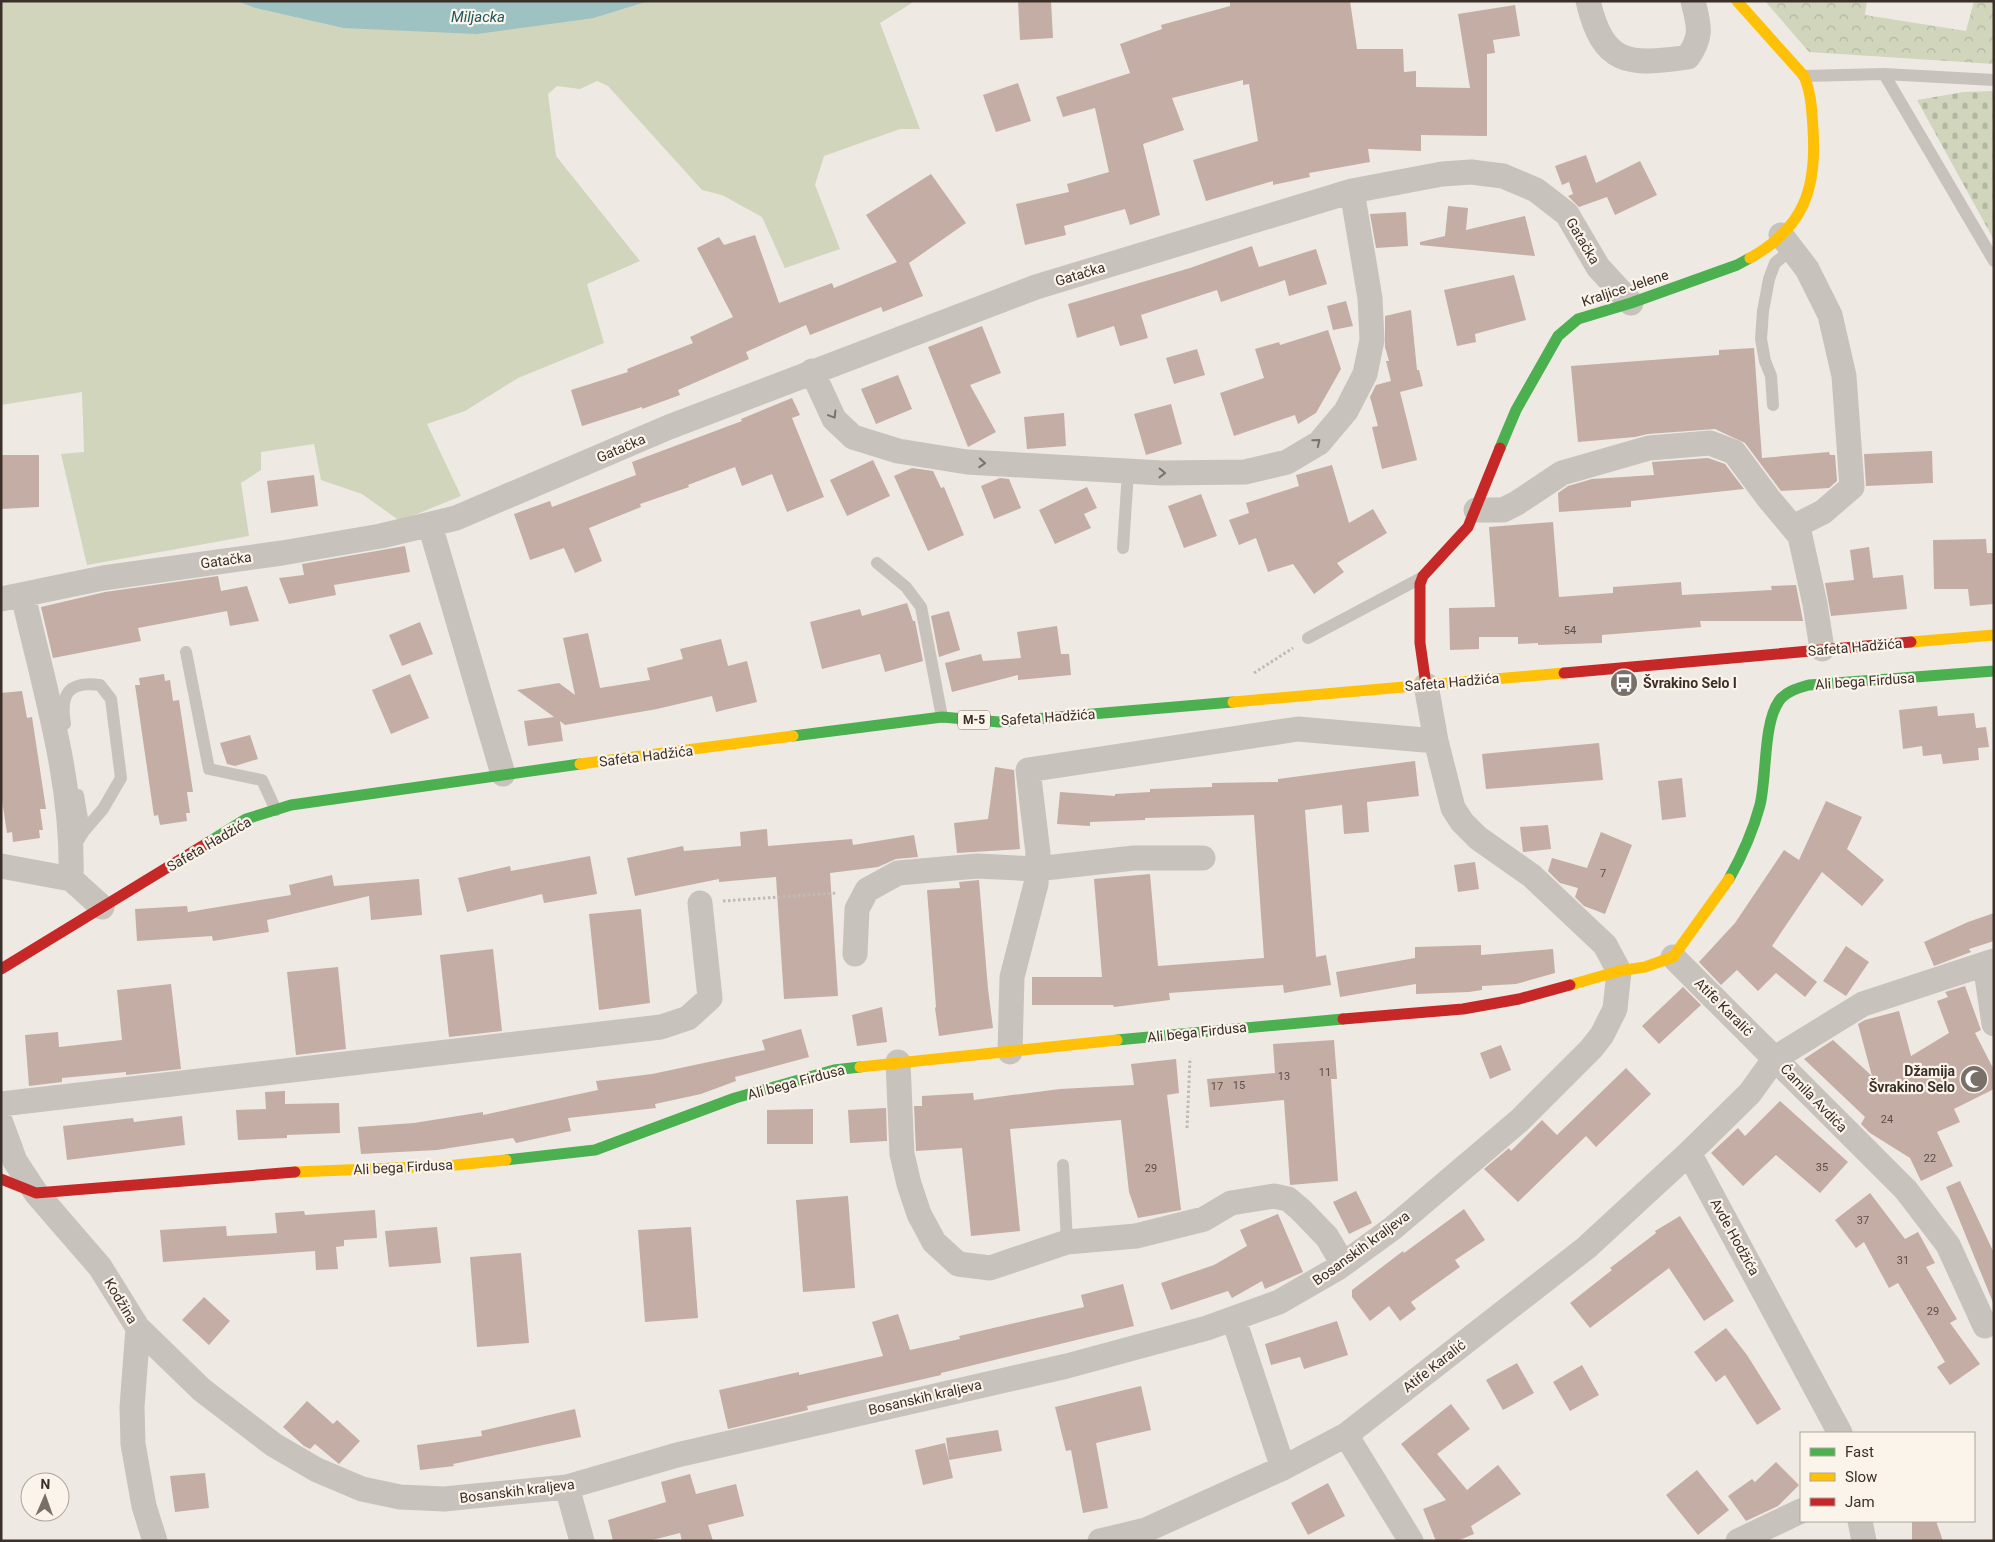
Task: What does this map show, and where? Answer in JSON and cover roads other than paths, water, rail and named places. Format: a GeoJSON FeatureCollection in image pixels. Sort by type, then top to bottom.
{"type":"FeatureCollection","features":[{"type":"Feature","properties":{"kind":"main road","name":"Kraljice Jelene"},"geometry":{"type":"LineString","coordinates":[[1423,576],[1468,527],[1516,410],[1558,336],[1578,319],[1631,303],[1737,265],[1768,248],[1787,242],[1810,192],[1816,156],[1810,90],[1804,76],[1737,1]]}},
{"type":"Feature","properties":{"kind":"main road"},"geometry":{"type":"LineString","coordinates":[[1423,576],[1419,590],[1419,614],[1426,684]]}},
{"type":"Feature","properties":{"kind":"main road","name":"Safeta Hadžića"},"geometry":{"type":"LineString","coordinates":[[1,969],[246,819],[291,805],[503,774],[942,717],[1000,722],[1994,635]]}},
{"type":"Feature","properties":{"kind":"main road","name":"Ali bega Firdusa"},"geometry":{"type":"LineString","coordinates":[[36,1193],[266,1173],[446,1166],[595,1150],[735,1098],[834,1070],[1191,1032],[1463,1009],[1519,1000],[1645,967],[1673,957],[1725,887],[1743,854],[1760,805],[1772,714],[1780,699],[1793,690],[1810,685],[1994,671]]}},
{"type":"Feature","properties":{"kind":"main road"},"geometry":{"type":"LineString","coordinates":[[1,1179],[36,1193]]}},
{"type":"Feature","properties":{"kind":"street"},"geometry":{"type":"LineString","coordinates":[[1588,1],[1594,25],[1608,50],[1621,57],[1644,61],[1688,57],[1698,42],[1698,21],[1694,1]]}},
{"type":"Feature","properties":{"kind":"street","name":"Gatačka"},"geometry":{"type":"LineString","coordinates":[[71,879],[72,852],[64,772],[12,597],[103,578],[282,553],[430,525],[456,518],[669,428],[812,371],[1036,287],[1352,191],[1442,174],[1471,172],[1503,176],[1536,190],[1567,214],[1598,267],[1631,303]]}},
{"type":"Feature","properties":{"kind":"street"},"geometry":{"type":"LineString","coordinates":[[812,371],[834,419],[853,437],[898,451],[967,462],[1128,472],[1245,472],[1287,462],[1319,443],[1346,411],[1365,374],[1372,340],[1370,298],[1352,191]]}},
{"type":"Feature","properties":{"kind":"street"},"geometry":{"type":"LineString","coordinates":[[1787,242],[1807,269],[1830,315],[1844,376],[1852,487],[1823,512],[1793,527]]}},
{"type":"Feature","properties":{"kind":"street"},"geometry":{"type":"LineString","coordinates":[[1476,510],[1503,510],[1517,503],[1562,473],[1649,448],[1710,443],[1734,452],[1769,499],[1800,536],[1806,558],[1822,649]]}},
{"type":"Feature","properties":{"kind":"street"},"geometry":{"type":"LineString","coordinates":[[430,525],[503,774]]}},
{"type":"Feature","properties":{"kind":"street"},"geometry":{"type":"LineString","coordinates":[[1426,684],[1436,740],[1453,808],[1462,822],[1478,838],[1532,876],[1585,925],[1605,945],[1620,972]]}},
{"type":"Feature","properties":{"kind":"street"},"geometry":{"type":"LineString","coordinates":[[1010,1052],[1012,977],[1019,944],[1031,910],[1038,853],[1028,770],[1298,729],[1436,740]]}},
{"type":"Feature","properties":{"kind":"street"},"geometry":{"type":"LineString","coordinates":[[855,954],[857,909],[867,890],[898,874],[977,866],[1036,868],[1134,858],[1203,858]]}},
{"type":"Feature","properties":{"kind":"street"},"geometry":{"type":"LineString","coordinates":[[1,866],[71,879],[102,908]]}},
{"type":"Feature","properties":{"kind":"street"},"geometry":{"type":"LineString","coordinates":[[1,1104],[661,1027],[688,1018],[710,998],[700,903]]}},
{"type":"Feature","properties":{"kind":"street","name":"Atife Karalić"},"geometry":{"type":"LineString","coordinates":[[1673,957],[1774,1058]]}},
{"type":"Feature","properties":{"kind":"street","name":"Ćamila Avdića"},"geometry":{"type":"LineString","coordinates":[[1985,1326],[1948,1245],[1906,1190],[1774,1058],[1862,1004],[1989,963],[1994,1024]]}},
{"type":"Feature","properties":{"kind":"street","name":"Bosanskih kraljeva"},"geometry":{"type":"LineString","coordinates":[[138,1328],[202,1390],[274,1445],[317,1470],[362,1489],[400,1497],[444,1499],[567,1487],[677,1455],[1067,1366],[1234,1320],[1279,1302],[1343,1264],[1393,1228],[1520,1120],[1602,1036],[1615,1009],[1620,972]]}},
{"type":"Feature","properties":{"kind":"street"},"geometry":{"type":"LineString","coordinates":[[1690,1154],[1750,1093],[1774,1058]]}},
{"type":"Feature","properties":{"kind":"street"},"geometry":{"type":"LineString","coordinates":[[898,1062],[902,1154],[919,1214],[934,1242],[958,1264],[990,1268],[1066,1242],[1136,1236],[1204,1219],[1231,1203],[1274,1196],[1288,1199],[1301,1210],[1328,1237],[1343,1264]]}},
{"type":"Feature","properties":{"kind":"street","name":"Kodžina"},"geometry":{"type":"LineString","coordinates":[[1,1123],[15,1161],[36,1193],[100,1267],[138,1328],[132,1399],[133,1444],[144,1506],[155,1541]]}},
{"type":"Feature","properties":{"kind":"street","name":"Atife Karalić"},"geometry":{"type":"LineString","coordinates":[[1100,1541],[1149,1535],[1346,1435],[1586,1248],[1690,1154]]}},
{"type":"Feature","properties":{"kind":"street","name":"Avde Hodžića"},"geometry":{"type":"LineString","coordinates":[[1690,1154],[1839,1432]]}},
{"type":"Feature","properties":{"kind":"street"},"geometry":{"type":"LineString","coordinates":[[1234,1320],[1283,1468]]}},
{"type":"Feature","properties":{"kind":"street"},"geometry":{"type":"LineString","coordinates":[[1346,1435],[1411,1541]]}},
{"type":"Feature","properties":{"kind":"street"},"geometry":{"type":"LineString","coordinates":[[567,1487],[582,1541]]}},
{"type":"Feature","properties":{"kind":"street"},"geometry":{"type":"LineString","coordinates":[[1738,1541],[1800,1511]]}},
{"type":"Feature","properties":{"kind":"street"},"geometry":{"type":"LineString","coordinates":[[1860,1522],[1864,1541]]}},
{"type":"Feature","properties":{"kind":"lane"},"geometry":{"type":"LineString","coordinates":[[1804,76],[1884,74],[1994,80]]}},
{"type":"Feature","properties":{"kind":"lane"},"geometry":{"type":"LineString","coordinates":[[1884,74],[1994,260]]}},
{"type":"Feature","properties":{"kind":"lane"},"geometry":{"type":"LineString","coordinates":[[1773,405],[1770,376],[1765,361],[1762,339],[1763,312],[1769,278],[1787,242]]}},
{"type":"Feature","properties":{"kind":"lane"},"geometry":{"type":"LineString","coordinates":[[1123,548],[1128,472]]}},
{"type":"Feature","properties":{"kind":"lane"},"geometry":{"type":"LineString","coordinates":[[876,563],[906,587],[921,607],[942,717]]}},
{"type":"Feature","properties":{"kind":"lane"},"geometry":{"type":"LineString","coordinates":[[1308,638],[1423,576]]}},
{"type":"Feature","properties":{"kind":"lane"},"geometry":{"type":"LineString","coordinates":[[186,652],[209,769],[262,780],[276,810]]}},
{"type":"Feature","properties":{"kind":"lane"},"geometry":{"type":"LineString","coordinates":[[72,852],[84,831],[103,809],[121,778],[111,699],[100,685],[84,683],[72,688],[66,696],[62,708],[84,831]]}},
{"type":"Feature","properties":{"kind":"lane"},"geometry":{"type":"LineString","coordinates":[[1063,1165],[1066,1242]]}},
{"type":"Feature","properties":{"kind":"water","name":"Miljacka"},"geometry":{"type":"Polygon","coordinates":[[[237,1],[649,1],[594,18],[477,34],[343,28],[255,8],[237,1]]]}},
{"type":"Feature","properties":{"kind":"place","name":"Švrakino Selo I"},"geometry":{"type":"Point","coordinates":[1624,683]}},
{"type":"Feature","properties":{"kind":"place","name":"Džamija Švrakino Selo"},"geometry":{"type":"Point","coordinates":[1974,1079]}}]}
